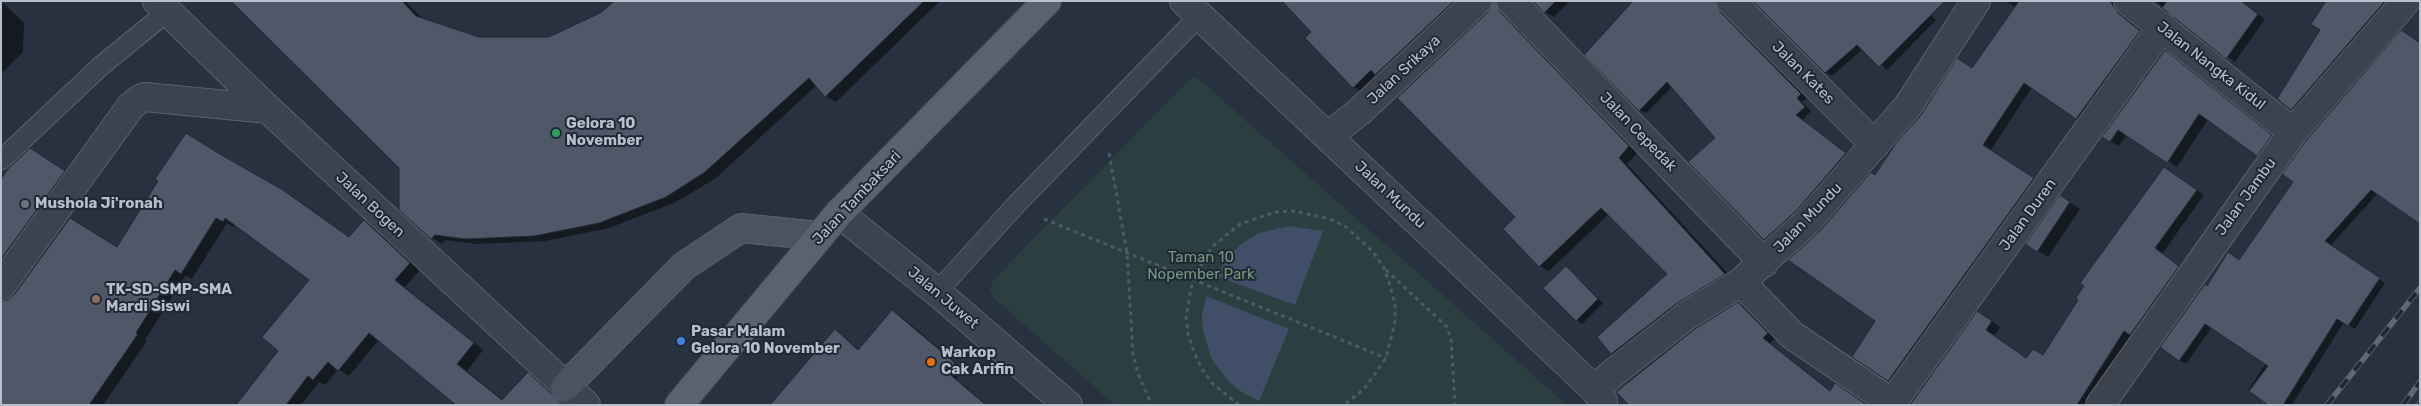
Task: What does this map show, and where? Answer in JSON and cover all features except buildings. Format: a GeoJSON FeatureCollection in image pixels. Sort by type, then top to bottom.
{"type":"FeatureCollection","features":[{"type":"Feature","properties":{"kind":"main road","name":"Jalan Tambaksari"},"geometry":{"type":"LineString","coordinates":[[679,405],[839,213],[1047,1]]}},
{"type":"Feature","properties":{"kind":"main road"},"geometry":{"type":"LineString","coordinates":[[566,386],[684,266],[741,228],[820,236]]}},
{"type":"Feature","properties":{"kind":"street","name":"Jalan Srikaya"},"geometry":{"type":"LineString","coordinates":[[1328,136],[1359,112],[1477,1]]}},
{"type":"Feature","properties":{"kind":"street","name":"Jalan Cepedak"},"geometry":{"type":"LineString","coordinates":[[1511,1],[1764,263]]}},
{"type":"Feature","properties":{"kind":"street","name":"Jalan Kates"},"geometry":{"type":"LineString","coordinates":[[1731,1],[1876,145]]}},
{"type":"Feature","properties":{"kind":"street","name":"Jalan Nangka Kidul"},"geometry":{"type":"LineString","coordinates":[[2128,1],[2293,132]]}},
{"type":"Feature","properties":{"kind":"street","name":"Jalan Mundu"},"geometry":{"type":"LineString","coordinates":[[1192,9],[1328,136],[1599,398],[1613,373],[1686,316],[1741,282],[1807,222],[1908,106],[1970,3]]}},
{"type":"Feature","properties":{"kind":"street","name":"Jalan Jambu"},"geometry":{"type":"LineString","coordinates":[[2100,405],[2293,132],[2400,3]]}},
{"type":"Feature","properties":{"kind":"street","name":"Jalan Bogen"},"geometry":{"type":"LineString","coordinates":[[162,6],[268,110],[586,405]]}},
{"type":"Feature","properties":{"kind":"street","name":"Jalan Duren"},"geometry":{"type":"LineString","coordinates":[[1894,404],[2162,27]]}},
{"type":"Feature","properties":{"kind":"street"},"geometry":{"type":"LineString","coordinates":[[1,286],[131,106],[140,99],[145,97],[268,110]]}},
{"type":"Feature","properties":{"kind":"street","name":"Jalan Juwet"},"geometry":{"type":"LineString","coordinates":[[839,213],[937,292],[1068,405]]}},
{"type":"Feature","properties":{"kind":"street"},"geometry":{"type":"LineString","coordinates":[[1741,282],[1792,335],[1894,404]]}},
{"type":"Feature","properties":{"kind":"lane"},"geometry":{"type":"LineString","coordinates":[[1,160],[162,6]]}},
{"type":"Feature","properties":{"kind":"lane"},"geometry":{"type":"LineString","coordinates":[[937,292],[1192,9]]}},
{"type":"Feature","properties":{"kind":"path"},"geometry":{"type":"LineString","coordinates":[[1108,147],[1127,253],[1133,354],[1138,374],[1152,405]]}},
{"type":"Feature","properties":{"kind":"path"},"geometry":{"type":"LineString","coordinates":[[1239,405],[1213,384],[1202,369],[1194,352],[1188,334],[1186,316],[1193,279],[1212,247],[1225,235],[1240,224],[1257,217],[1284,212],[1312,214],[1330,219],[1346,228],[1374,252],[1384,268],[1390,285],[1395,313],[1392,340],[1386,358],[1364,389],[1344,405]]}},
{"type":"Feature","properties":{"kind":"path"},"geometry":{"type":"LineString","coordinates":[[1040,217],[1386,358]]}},
{"type":"Feature","properties":{"kind":"path"},"geometry":{"type":"LineString","coordinates":[[1384,268],[1447,327],[1451,339],[1455,405]]}},
{"type":"Feature","properties":{"kind":"green space","name":"Taman 10 Nopember Park"},"geometry":{"type":"Polygon","coordinates":[[[1195,77],[1567,405],[1115,405],[994,298],[990,289],[994,279],[1190,79],[1195,77]]]}},
{"type":"Feature","properties":{"kind":"water"},"geometry":{"type":"Polygon","coordinates":[[[1289,226],[1323,231],[1295,305],[1216,276],[1230,254],[1244,242],[1259,233],[1289,226]]]}},
{"type":"Feature","properties":{"kind":"water"},"geometry":{"type":"Polygon","coordinates":[[[1206,296],[1289,329],[1259,401],[1243,393],[1229,382],[1211,358],[1203,330],[1202,314],[1206,296]]]}},
{"type":"Feature","properties":{"kind":"railway"},"geometry":{"type":"LineString","coordinates":[[2327,405],[2420,288]]}},
{"type":"Feature","properties":{"kind":"railway"},"geometry":{"type":"LineString","coordinates":[[2403,405],[2420,382]]}},
{"type":"Feature","properties":{"kind":"place","name":"Gelora 10 November"},"geometry":{"type":"Point","coordinates":[556,133]}},
{"type":"Feature","properties":{"kind":"place","name":"Mushola Ji'ronah"},"geometry":{"type":"Point","coordinates":[25,204]}},
{"type":"Feature","properties":{"kind":"place","name":"TK-SD-SMP-SMA Mardi Siswi"},"geometry":{"type":"Point","coordinates":[96,299]}},
{"type":"Feature","properties":{"kind":"place","name":"Pasar Malam Gelora 10 November"},"geometry":{"type":"Point","coordinates":[681,341]}},
{"type":"Feature","properties":{"kind":"place","name":"Warkop Cak Arifin"},"geometry":{"type":"Point","coordinates":[931,362]}}]}
